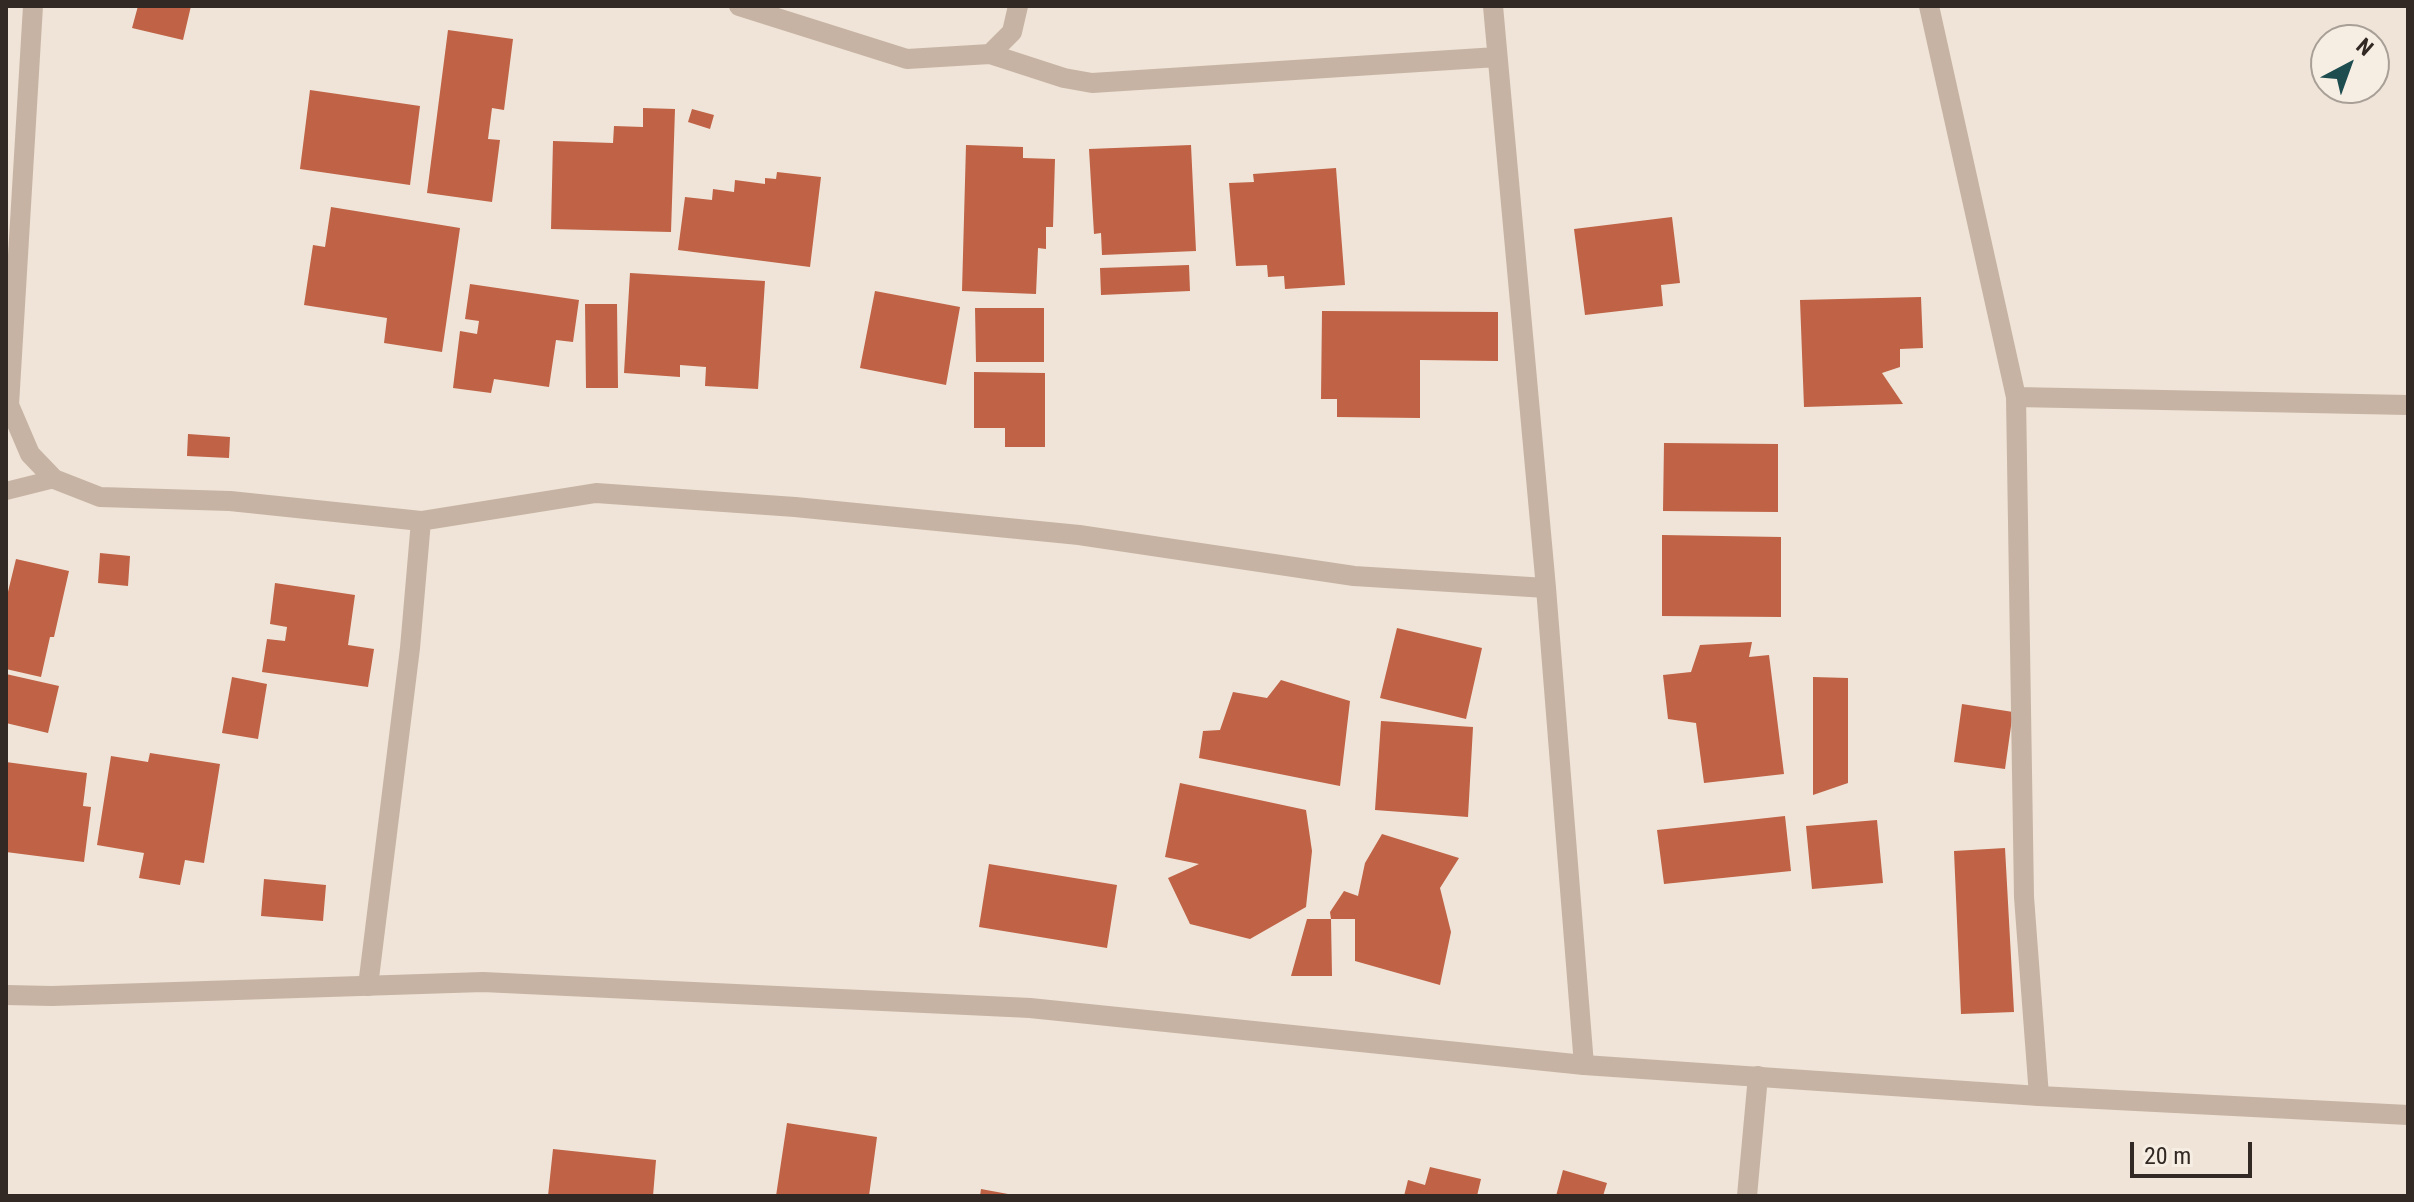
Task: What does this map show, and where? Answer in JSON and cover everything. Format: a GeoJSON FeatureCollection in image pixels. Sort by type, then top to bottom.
{"type":"FeatureCollection","features":[{"type":"Feature","properties":{"kind":"street"},"geometry":{"type":"LineString","coordinates":[[33,6],[9,405],[30,454],[54,479],[100,497],[230,501],[421,521],[596,493],[795,507],[1079,535],[1354,576],[1546,588]]}},
{"type":"Feature","properties":{"kind":"street"},"geometry":{"type":"LineString","coordinates":[[739,6],[907,59],[990,54],[1064,78],[1092,83],[1497,57]]}},
{"type":"Feature","properties":{"kind":"street"},"geometry":{"type":"LineString","coordinates":[[990,54],[1012,32],[1018,6]]}},
{"type":"Feature","properties":{"kind":"street"},"geometry":{"type":"LineString","coordinates":[[1493,6],[1546,588],[1584,1065]]}},
{"type":"Feature","properties":{"kind":"street"},"geometry":{"type":"LineString","coordinates":[[1929,6],[2016,397],[2024,897],[2039,1096]]}},
{"type":"Feature","properties":{"kind":"street"},"geometry":{"type":"LineString","coordinates":[[2016,397],[2408,405]]}},
{"type":"Feature","properties":{"kind":"street"},"geometry":{"type":"LineString","coordinates":[[368,986],[410,648],[421,521]]}},
{"type":"Feature","properties":{"kind":"street"},"geometry":{"type":"LineString","coordinates":[[6,995],[483,982],[1030,1008],[1584,1065],[2039,1096],[2408,1115]]}},
{"type":"Feature","properties":{"kind":"street"},"geometry":{"type":"LineString","coordinates":[[1747,1196],[1758,1076]]}},
{"type":"Feature","properties":{"kind":"lane"},"geometry":{"type":"LineString","coordinates":[[6,491],[54,479]]}},
{"type":"Feature","properties":{"kind":"building"},"geometry":{"type":"Polygon","coordinates":[[[138,6],[191,6],[183,40],[132,28],[138,6]]]}},
{"type":"Feature","properties":{"kind":"building"},"geometry":{"type":"Polygon","coordinates":[[[448,30],[513,39],[504,110],[492,108],[488,139],[500,140],[492,202],[427,193],[448,30]]]}},
{"type":"Feature","properties":{"kind":"building"},"geometry":{"type":"Polygon","coordinates":[[[310,90],[420,106],[410,185],[300,169],[310,90]]]}},
{"type":"Feature","properties":{"kind":"building"},"geometry":{"type":"Polygon","coordinates":[[[643,108],[675,109],[671,232],[551,229],[553,141],[613,143],[614,126],[643,127],[643,108]]]}},
{"type":"Feature","properties":{"kind":"building"},"geometry":{"type":"Polygon","coordinates":[[[692,109],[714,115],[710,129],[688,122],[692,109]]]}},
{"type":"Feature","properties":{"kind":"building"},"geometry":{"type":"Polygon","coordinates":[[[966,145],[1023,147],[1023,158],[1055,159],[1053,227],[1046,227],[1046,249],[1038,248],[1036,294],[962,291],[966,145]]]}},
{"type":"Feature","properties":{"kind":"building"},"geometry":{"type":"Polygon","coordinates":[[[1191,145],[1196,251],[1102,255],[1101,233],[1094,234],[1089,149],[1191,145]]]}},
{"type":"Feature","properties":{"kind":"building"},"geometry":{"type":"Polygon","coordinates":[[[1336,168],[1345,285],[1285,289],[1284,276],[1268,277],[1267,265],[1236,266],[1229,183],[1254,182],[1253,174],[1336,168]]]}},
{"type":"Feature","properties":{"kind":"building"},"geometry":{"type":"Polygon","coordinates":[[[777,172],[821,177],[810,267],[678,250],[685,197],[712,200],[713,189],[734,192],[735,180],[765,184],[765,178],[776,179],[777,172]]]}},
{"type":"Feature","properties":{"kind":"building"},"geometry":{"type":"Polygon","coordinates":[[[331,207],[460,228],[442,352],[384,343],[387,318],[304,305],[313,245],[325,247],[331,207]]]}},
{"type":"Feature","properties":{"kind":"building"},"geometry":{"type":"Polygon","coordinates":[[[1672,217],[1680,283],[1661,285],[1663,306],[1585,315],[1574,229],[1672,217]]]}},
{"type":"Feature","properties":{"kind":"building"},"geometry":{"type":"Polygon","coordinates":[[[1189,265],[1190,291],[1101,295],[1100,268],[1189,265]]]}},
{"type":"Feature","properties":{"kind":"building"},"geometry":{"type":"Polygon","coordinates":[[[630,273],[765,281],[758,389],[705,386],[706,367],[680,365],[680,377],[624,373],[630,273]]]}},
{"type":"Feature","properties":{"kind":"building"},"geometry":{"type":"Polygon","coordinates":[[[470,284],[579,300],[573,342],[556,340],[549,387],[494,379],[491,393],[453,388],[460,331],[477,334],[479,321],[465,319],[470,284]]]}},
{"type":"Feature","properties":{"kind":"building"},"geometry":{"type":"Polygon","coordinates":[[[875,291],[960,307],[946,385],[860,368],[875,291]]]}},
{"type":"Feature","properties":{"kind":"building"},"geometry":{"type":"Polygon","coordinates":[[[1921,297],[1923,348],[1900,349],[1900,367],[1882,373],[1903,404],[1804,407],[1800,300],[1921,297]]]}},
{"type":"Feature","properties":{"kind":"building"},"geometry":{"type":"Polygon","coordinates":[[[585,304],[617,304],[618,388],[586,388],[585,304]]]}},
{"type":"Feature","properties":{"kind":"building"},"geometry":{"type":"Polygon","coordinates":[[[975,308],[1044,308],[1044,362],[976,362],[975,308]]]}},
{"type":"Feature","properties":{"kind":"building"},"geometry":{"type":"Polygon","coordinates":[[[1322,311],[1498,312],[1498,361],[1420,360],[1420,418],[1337,417],[1337,399],[1321,399],[1322,311]]]}},
{"type":"Feature","properties":{"kind":"building"},"geometry":{"type":"Polygon","coordinates":[[[974,372],[1045,373],[1045,447],[1005,447],[1005,428],[974,428],[974,372]]]}},
{"type":"Feature","properties":{"kind":"building"},"geometry":{"type":"Polygon","coordinates":[[[188,434],[230,437],[229,458],[187,456],[188,434]]]}},
{"type":"Feature","properties":{"kind":"building"},"geometry":{"type":"Polygon","coordinates":[[[1664,443],[1778,444],[1778,512],[1663,511],[1664,443]]]}},
{"type":"Feature","properties":{"kind":"building"},"geometry":{"type":"Polygon","coordinates":[[[1662,535],[1781,537],[1781,617],[1662,616],[1662,535]]]}},
{"type":"Feature","properties":{"kind":"building"},"geometry":{"type":"Polygon","coordinates":[[[100,553],[130,556],[128,586],[98,583],[100,553]]]}},
{"type":"Feature","properties":{"kind":"building"},"geometry":{"type":"Polygon","coordinates":[[[16,559],[69,571],[41,677],[6,669],[6,600],[16,559]]]}},
{"type":"Feature","properties":{"kind":"building"},"geometry":{"type":"Polygon","coordinates":[[[275,583],[355,595],[348,645],[374,649],[368,687],[262,672],[267,639],[285,641],[287,627],[270,624],[275,583]]]}},
{"type":"Feature","properties":{"kind":"building"},"geometry":{"type":"Polygon","coordinates":[[[1397,628],[1482,648],[1466,719],[1380,698],[1397,628]]]}},
{"type":"Feature","properties":{"kind":"building"},"geometry":{"type":"Polygon","coordinates":[[[1752,642],[1749,657],[1769,655],[1784,774],[1704,783],[1696,723],[1668,719],[1663,675],[1691,672],[1700,645],[1752,642]]]}},
{"type":"Feature","properties":{"kind":"building"},"geometry":{"type":"Polygon","coordinates":[[[6,674],[59,686],[48,733],[6,723],[6,674]]]}},
{"type":"Feature","properties":{"kind":"building"},"geometry":{"type":"Polygon","coordinates":[[[232,677],[267,684],[258,739],[222,733],[232,677]]]}},
{"type":"Feature","properties":{"kind":"building"},"geometry":{"type":"Polygon","coordinates":[[[1813,677],[1848,678],[1848,783],[1813,795],[1813,677]]]}},
{"type":"Feature","properties":{"kind":"building"},"geometry":{"type":"Polygon","coordinates":[[[1281,680],[1350,701],[1340,786],[1199,758],[1203,731],[1220,730],[1233,692],[1267,698],[1281,680]]]}},
{"type":"Feature","properties":{"kind":"building"},"geometry":{"type":"Polygon","coordinates":[[[1962,704],[2013,712],[2005,769],[1954,762],[1962,704]]]}},
{"type":"Feature","properties":{"kind":"building"},"geometry":{"type":"Polygon","coordinates":[[[1381,721],[1473,727],[1468,817],[1375,810],[1381,721]]]}},
{"type":"Feature","properties":{"kind":"building"},"geometry":{"type":"Polygon","coordinates":[[[150,753],[220,764],[204,863],[185,860],[180,885],[139,878],[144,853],[97,845],[111,756],[148,762],[150,753]]]}},
{"type":"Feature","properties":{"kind":"building"},"geometry":{"type":"Polygon","coordinates":[[[6,762],[87,773],[83,806],[91,807],[84,862],[6,852],[6,762]]]}},
{"type":"Feature","properties":{"kind":"building"},"geometry":{"type":"Polygon","coordinates":[[[1180,783],[1306,810],[1312,851],[1306,907],[1250,939],[1190,924],[1168,878],[1199,864],[1165,857],[1180,783]]]}},
{"type":"Feature","properties":{"kind":"building"},"geometry":{"type":"Polygon","coordinates":[[[1785,816],[1791,871],[1664,884],[1657,830],[1785,816]]]}},
{"type":"Feature","properties":{"kind":"building"},"geometry":{"type":"Polygon","coordinates":[[[1877,820],[1883,883],[1812,889],[1806,826],[1877,820]]]}},
{"type":"Feature","properties":{"kind":"building"},"geometry":{"type":"Polygon","coordinates":[[[1382,834],[1459,858],[1440,888],[1451,932],[1440,985],[1355,961],[1355,919],[1331,919],[1330,912],[1344,891],[1358,896],[1365,863],[1382,834]]]}},
{"type":"Feature","properties":{"kind":"building"},"geometry":{"type":"Polygon","coordinates":[[[2005,848],[2014,1012],[1961,1014],[1954,851],[2005,848]]]}},
{"type":"Feature","properties":{"kind":"building"},"geometry":{"type":"Polygon","coordinates":[[[989,864],[1117,885],[1107,948],[979,927],[989,864]]]}},
{"type":"Feature","properties":{"kind":"building"},"geometry":{"type":"Polygon","coordinates":[[[264,879],[326,885],[323,921],[261,916],[264,879]]]}},
{"type":"Feature","properties":{"kind":"building"},"geometry":{"type":"Polygon","coordinates":[[[1307,919],[1331,919],[1332,976],[1291,976],[1307,919]]]}},
{"type":"Feature","properties":{"kind":"building"},"geometry":{"type":"Polygon","coordinates":[[[787,1123],[877,1137],[869,1196],[776,1196],[787,1123]]]}},
{"type":"Feature","properties":{"kind":"building"},"geometry":{"type":"Polygon","coordinates":[[[553,1149],[656,1160],[653,1196],[548,1196],[553,1149]]]}},
{"type":"Feature","properties":{"kind":"building"},"geometry":{"type":"Polygon","coordinates":[[[1430,1167],[1481,1179],[1477,1196],[1404,1196],[1408,1180],[1425,1185],[1430,1167]]]}},
{"type":"Feature","properties":{"kind":"building"},"geometry":{"type":"Polygon","coordinates":[[[1563,1170],[1607,1183],[1603,1196],[1556,1196],[1563,1170]]]}},
{"type":"Feature","properties":{"kind":"building"},"geometry":{"type":"Polygon","coordinates":[[[981,1189],[1008,1194],[1008,1196],[980,1196],[981,1189]]]}}]}
